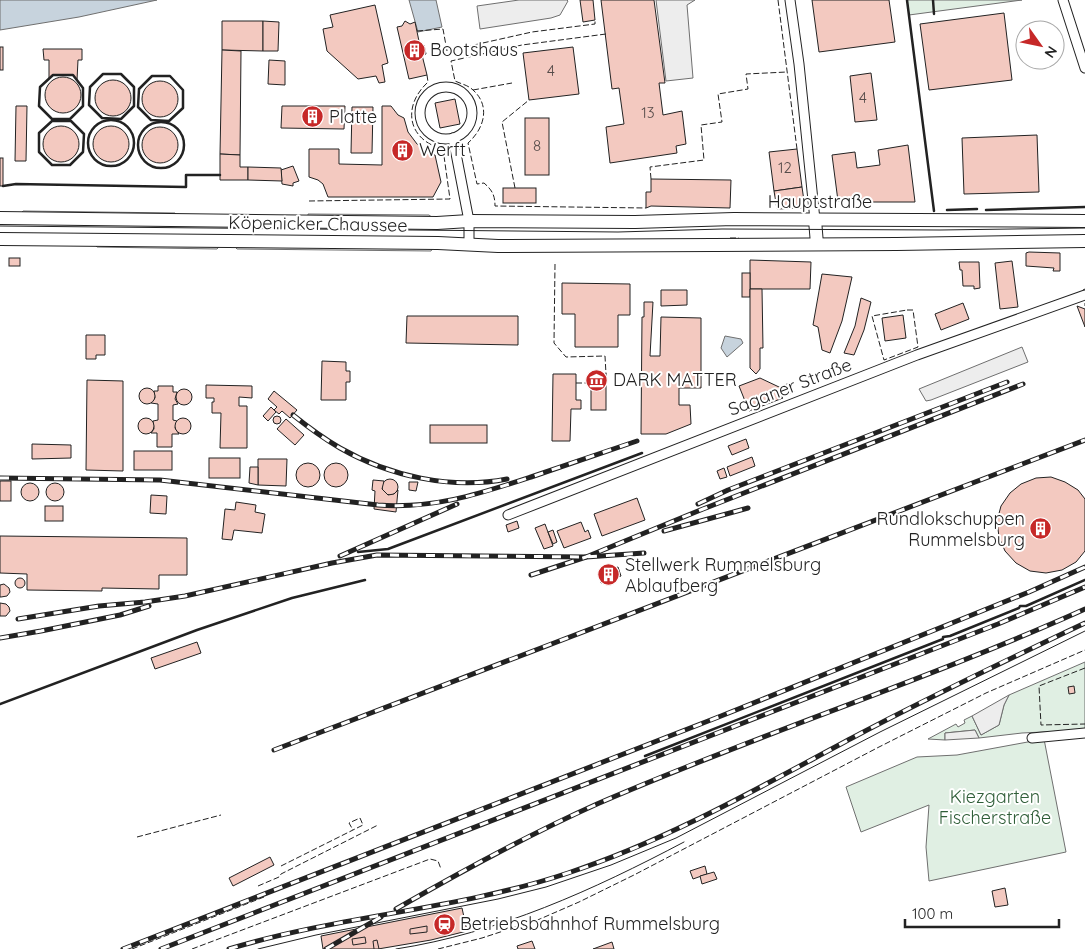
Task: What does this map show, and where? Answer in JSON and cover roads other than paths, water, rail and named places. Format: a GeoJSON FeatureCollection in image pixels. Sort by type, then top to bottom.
{"type":"FeatureCollection","features":[{"type":"Feature","properties":{"kind":"main road","name":"Köpenicker Chaussee"},"geometry":{"type":"LineString","coordinates":[[0,218],[423,222],[555,221]]}},
{"type":"Feature","properties":{"kind":"main road","name":"Hauptstraße"},"geometry":{"type":"LineString","coordinates":[[555,221],[636,222],[722,219],[1085,221]]}},
{"type":"Feature","properties":{"kind":"main road"},"geometry":{"type":"LineString","coordinates":[[815,220],[817,244],[1085,241]]}},
{"type":"Feature","properties":{"kind":"main road","name":"Köpenicker Chaussee"},"geometry":{"type":"LineString","coordinates":[[0,238],[498,246],[817,244]]}},
{"type":"Feature","properties":{"kind":"street"},"geometry":{"type":"LineString","coordinates":[[790,0],[815,220]]}},
{"type":"Feature","properties":{"kind":"street"},"geometry":{"type":"LineString","coordinates":[[1063,0],[1085,68]]}},
{"type":"Feature","properties":{"kind":"street"},"geometry":{"type":"LineString","coordinates":[[451,88],[465,96],[472,110],[469,125],[459,136],[452,138],[436,137],[423,126],[421,110],[423,101],[435,90],[451,88]]}},
{"type":"Feature","properties":{"kind":"street"},"geometry":{"type":"LineString","coordinates":[[452,138],[469,221],[469,245]]}},
{"type":"Feature","properties":{"kind":"street","name":"Saganer Straße"},"geometry":{"type":"LineString","coordinates":[[508,514],[917,355],[1085,295]]}},
{"type":"Feature","properties":{"kind":"street"},"geometry":{"type":"LineString","coordinates":[[1032,738],[1085,732]]}},
{"type":"Feature","properties":{"kind":"tram line"},"geometry":{"type":"LineString","coordinates":[[0,226],[618,232],[722,229],[940,230],[1085,228]]}},
{"type":"Feature","properties":{"kind":"tram line"},"geometry":{"type":"LineString","coordinates":[[258,949],[316,935],[498,899],[546,887],[611,865],[676,838],[880,732],[1085,631]]}},
{"type":"Feature","properties":{"kind":"tram line"},"geometry":{"type":"LineString","coordinates":[[396,949],[472,932],[544,908],[615,877],[684,842]]}},
{"type":"Feature","properties":{"kind":"railway"},"geometry":{"type":"LineString","coordinates":[[698,504],[728,490],[1007,382]]}},
{"type":"Feature","properties":{"kind":"railway"},"geometry":{"type":"LineString","coordinates":[[531,575],[586,557],[703,509],[1023,384]]}},
{"type":"Feature","properties":{"kind":"railway"},"geometry":{"type":"LineString","coordinates":[[293,415],[340,448],[359,458],[400,473],[421,478],[464,483],[507,479]]}},
{"type":"Feature","properties":{"kind":"railway"},"geometry":{"type":"LineString","coordinates":[[274,750],[1085,440]]}},
{"type":"Feature","properties":{"kind":"railway"},"geometry":{"type":"LineString","coordinates":[[0,478],[160,480],[378,505],[418,505],[456,499],[493,489],[637,441]]}},
{"type":"Feature","properties":{"kind":"railway"},"geometry":{"type":"LineString","coordinates":[[340,556],[457,504]]}},
{"type":"Feature","properties":{"kind":"railway"},"geometry":{"type":"LineString","coordinates":[[664,531],[748,508]]}},
{"type":"Feature","properties":{"kind":"railway"},"geometry":{"type":"LineString","coordinates":[[18,619],[99,606],[185,596],[332,563],[377,555],[586,557],[644,553]]}},
{"type":"Feature","properties":{"kind":"railway"},"geometry":{"type":"LineString","coordinates":[[123,949],[721,716],[1029,592],[1085,567]]}},
{"type":"Feature","properties":{"kind":"railway"},"geometry":{"type":"LineString","coordinates":[[161,949],[998,624],[1085,587]]}},
{"type":"Feature","properties":{"kind":"railway"},"geometry":{"type":"LineString","coordinates":[[0,638],[120,615],[149,606]]}},
{"type":"Feature","properties":{"kind":"railway"},"geometry":{"type":"LineString","coordinates":[[396,909],[495,854],[597,804],[719,754],[964,660],[1085,609]]}},
{"type":"Feature","properties":{"kind":"railway"},"geometry":{"type":"LineString","coordinates":[[229,949],[313,928],[484,896],[568,873],[605,860],[713,812],[910,708],[1085,623]]}},
{"type":"Feature","properties":{"kind":"railway"},"geometry":{"type":"LineString","coordinates":[[326,949],[381,917]]}},
{"type":"Feature","properties":{"kind":"place","name":"Bootshaus"},"geometry":{"type":"Point","coordinates":[414,50]}},
{"type":"Feature","properties":{"kind":"place","name":"Platte"},"geometry":{"type":"Point","coordinates":[313,117]}},
{"type":"Feature","properties":{"kind":"place","name":"Werft"},"geometry":{"type":"Point","coordinates":[403,150]}},
{"type":"Feature","properties":{"kind":"place","name":"DARK MATTER"},"geometry":{"type":"Point","coordinates":[597,380]}},
{"type":"Feature","properties":{"kind":"place","name":"Rundlokschuppen Rummelsburg"},"geometry":{"type":"Point","coordinates":[1041,529]}},
{"type":"Feature","properties":{"kind":"place","name":"Stellwerk Rummelsburg Ablaufberg"},"geometry":{"type":"Point","coordinates":[609,575]}},
{"type":"Feature","properties":{"kind":"place","name":"Betriebsbahnhof Rummelsburg"},"geometry":{"type":"Point","coordinates":[444,924]}},
{"type":"Feature","properties":{"kind":"park label","name":"Kiezgarten Fischerstraße"},"geometry":{"type":"Point","coordinates":[995,808]}}]}
